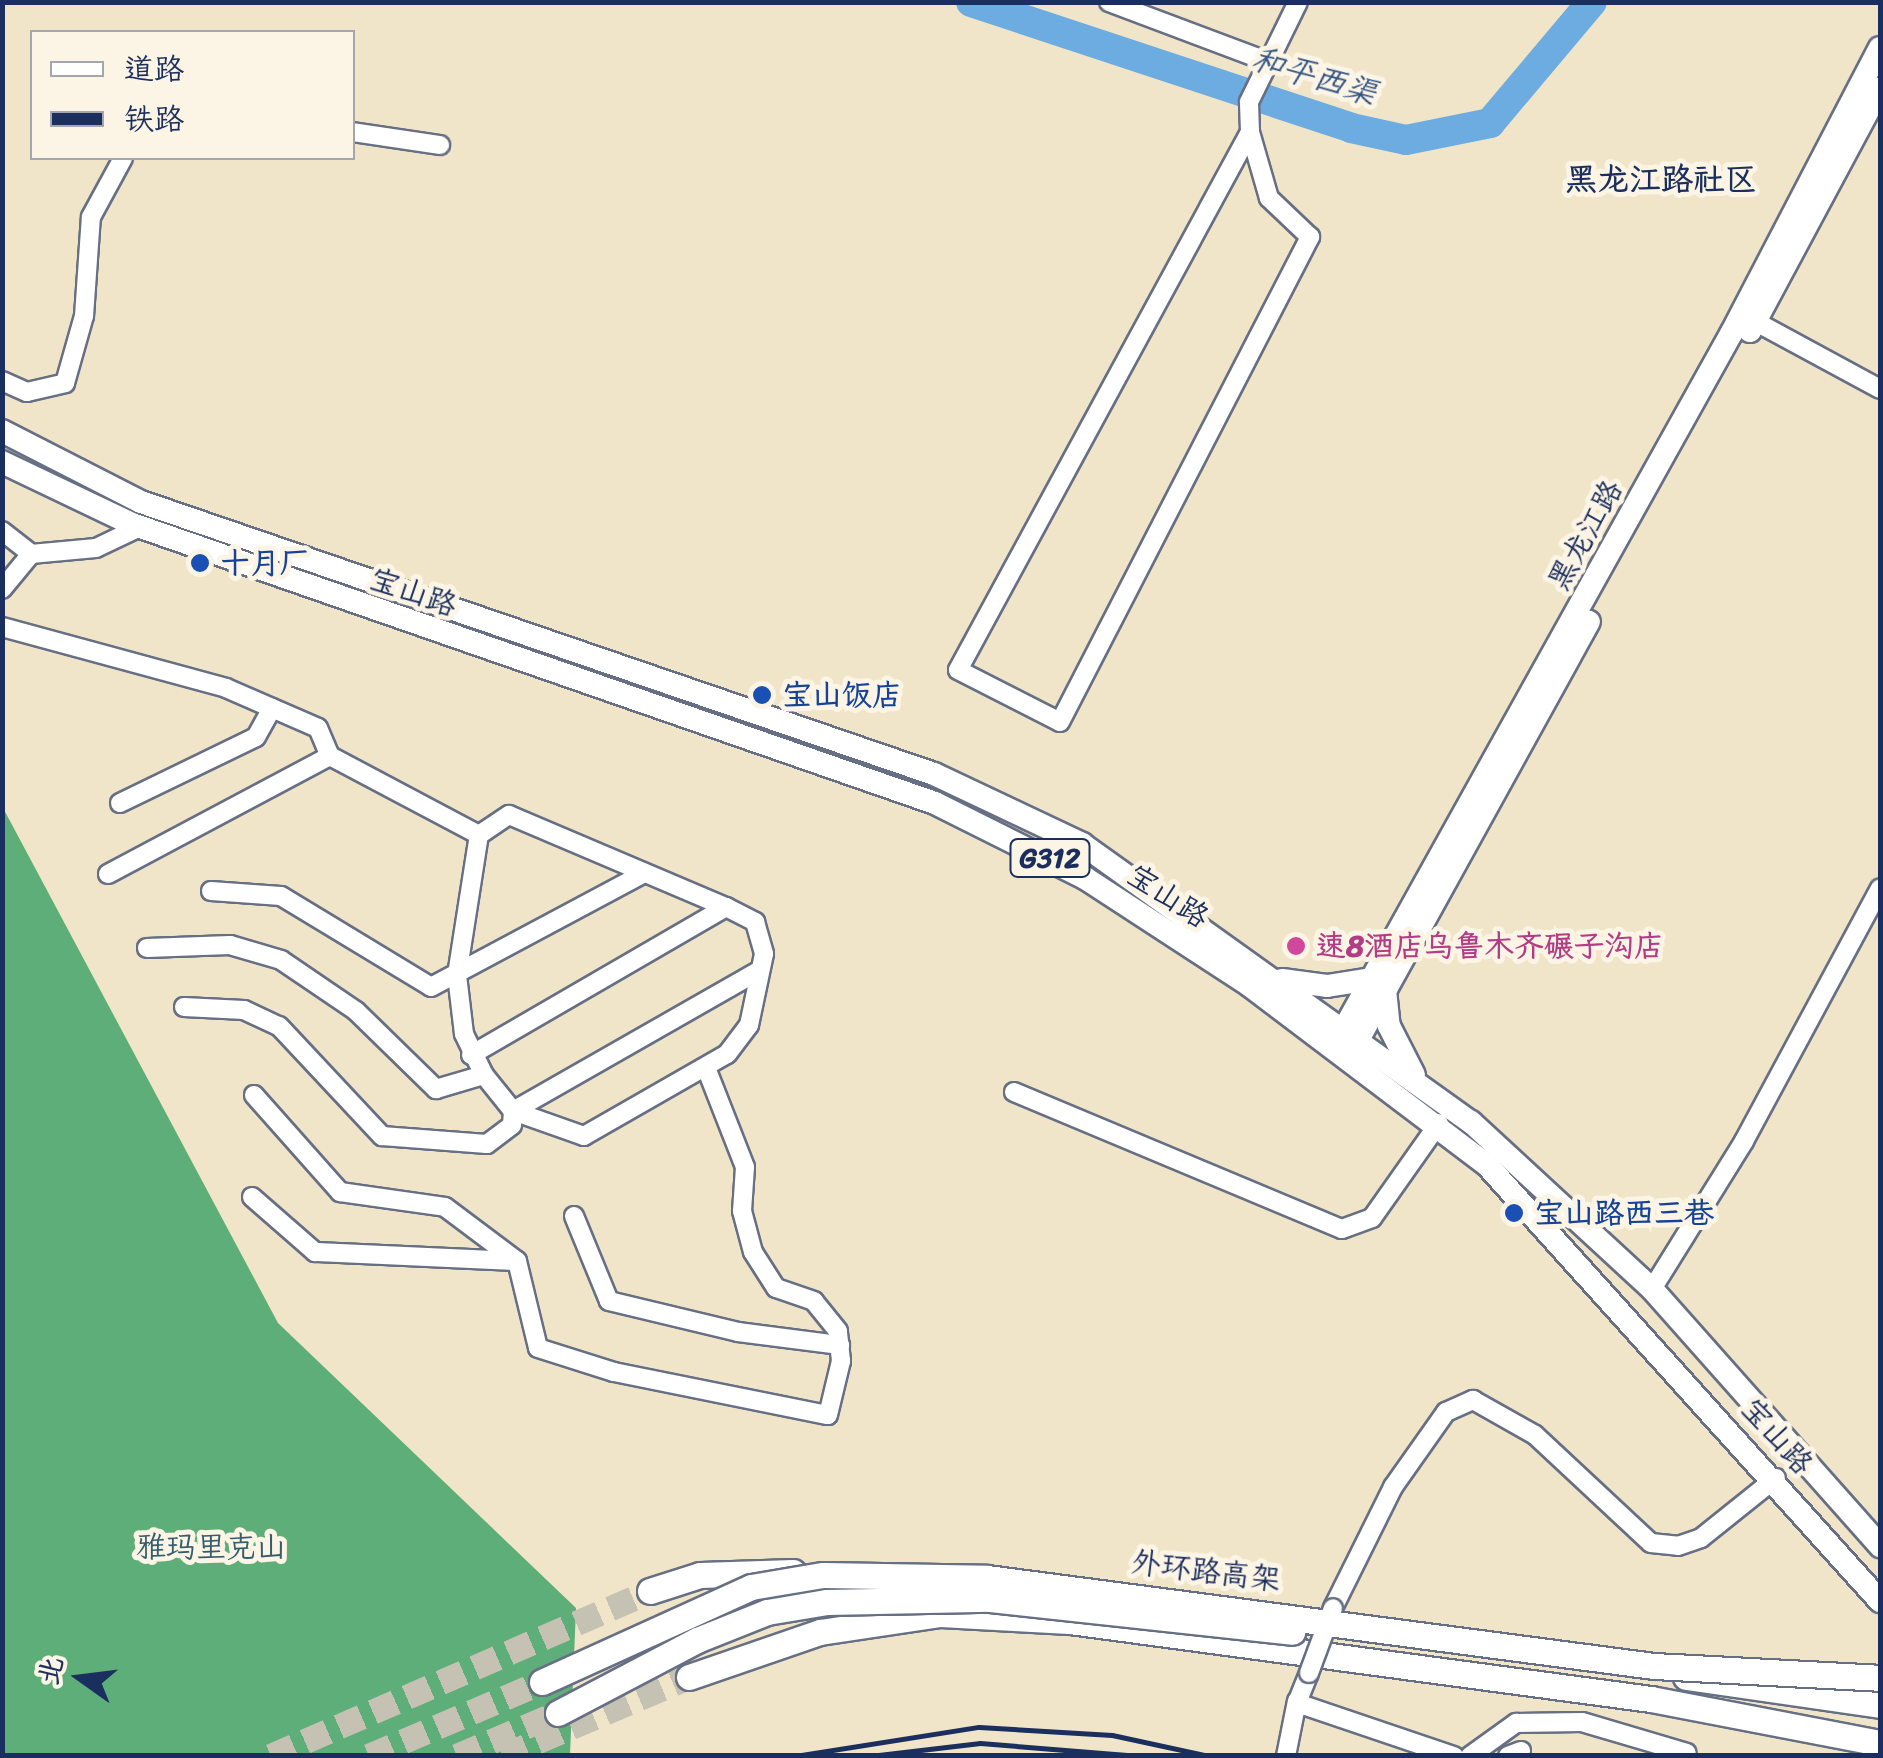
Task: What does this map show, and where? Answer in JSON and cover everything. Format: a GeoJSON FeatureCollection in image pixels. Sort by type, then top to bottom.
{"type":"FeatureCollection","features":[{"type":"Feature","properties":{"kind":"highway"},"geometry":{"type":"LineString","coordinates":[[650,1591],[700,1576],[828,1570],[943,1580],[1880,1709]]}},
{"type":"Feature","properties":{"kind":"highway","name":"外环路高架"},"geometry":{"type":"LineString","coordinates":[[542,1682],[751,1587],[824,1575],[987,1578],[1654,1666],[1880,1678]]}},
{"type":"Feature","properties":{"kind":"highway","name":"外环路高架"},"geometry":{"type":"LineString","coordinates":[[558,1713],[698,1640],[767,1612],[907,1596],[990,1598],[1376,1641],[1664,1683],[1880,1694]]}},
{"type":"Feature","properties":{"kind":"highway"},"geometry":{"type":"LineString","coordinates":[[689,1677],[820,1632],[940,1614],[1142,1629],[1651,1700],[1880,1743]]}},
{"type":"Feature","properties":{"kind":"highway"},"geometry":{"type":"LineString","coordinates":[[1790,1728],[1880,1755]]}},
{"type":"Feature","properties":{"kind":"main road","name":"黑龙江路"},"geometry":{"type":"LineString","coordinates":[[1748,318],[1880,48]]}},
{"type":"Feature","properties":{"kind":"main road","name":"黑龙江路"},"geometry":{"type":"LineString","coordinates":[[1347,1041],[1748,318],[1880,89]]}},
{"type":"Feature","properties":{"kind":"main road","name":"宝山路"},"geometry":{"type":"LineString","coordinates":[[2,432],[141,502],[982,794],[1082,844],[1275,979],[1500,1178],[1776,1478],[1880,1601]]}},
{"type":"Feature","properties":{"kind":"main road","name":"宝山路"},"geometry":{"type":"LineString","coordinates":[[2,462],[140,527],[949,809],[1085,878],[1347,1041],[1416,1078],[1652,1290],[1876,1534]]}},
{"type":"Feature","properties":{"kind":"main road"},"geometry":{"type":"LineString","coordinates":[[1275,979],[1326,986],[1378,984],[1389,1026],[1416,1078]]}},
{"type":"Feature","properties":{"kind":"street"},"geometry":{"type":"LineString","coordinates":[[1109,2],[1271,64]]}},
{"type":"Feature","properties":{"kind":"street"},"geometry":{"type":"LineString","coordinates":[[1250,132],[958,670],[1060,722],[1310,238],[1269,198],[1250,132],[1249,102],[1271,64],[1298,2]]}},
{"type":"Feature","properties":{"kind":"street"},"geometry":{"type":"LineString","coordinates":[[355,132],[440,144]]}},
{"type":"Feature","properties":{"kind":"street"},"geometry":{"type":"LineString","coordinates":[[2,381],[27,392],[65,383],[84,316],[91,217],[122,160]]}},
{"type":"Feature","properties":{"kind":"street"},"geometry":{"type":"LineString","coordinates":[[1748,318],[1880,389]]}},
{"type":"Feature","properties":{"kind":"street"},"geometry":{"type":"LineString","coordinates":[[2,530],[31,554],[96,548],[140,527]]}},
{"type":"Feature","properties":{"kind":"street"},"geometry":{"type":"LineString","coordinates":[[2,589],[31,554]]}},
{"type":"Feature","properties":{"kind":"street"},"geometry":{"type":"LineString","coordinates":[[2,627],[226,688],[318,728],[330,756],[478,835]]}},
{"type":"Feature","properties":{"kind":"street"},"geometry":{"type":"LineString","coordinates":[[120,804],[256,736],[272,708]]}},
{"type":"Feature","properties":{"kind":"street"},"geometry":{"type":"LineString","coordinates":[[108,874],[330,756]]}},
{"type":"Feature","properties":{"kind":"street"},"geometry":{"type":"LineString","coordinates":[[509,815],[549,827],[640,875],[726,907],[754,922],[764,954],[749,1026],[706,1070],[584,1136],[513,1110],[472,1055],[458,975],[478,835],[509,815]]}},
{"type":"Feature","properties":{"kind":"street"},"geometry":{"type":"LineString","coordinates":[[211,891],[281,896],[430,987],[640,875]]}},
{"type":"Feature","properties":{"kind":"street"},"geometry":{"type":"LineString","coordinates":[[1652,1290],[1744,1141],[1880,888]]}},
{"type":"Feature","properties":{"kind":"street"},"geometry":{"type":"LineString","coordinates":[[472,1055],[726,907]]}},
{"type":"Feature","properties":{"kind":"street"},"geometry":{"type":"LineString","coordinates":[[147,948],[230,945],[280,960],[356,1011],[436,1089],[484,1075]]}},
{"type":"Feature","properties":{"kind":"street"},"geometry":{"type":"LineString","coordinates":[[513,1110],[760,970]]}},
{"type":"Feature","properties":{"kind":"street"},"geometry":{"type":"LineString","coordinates":[[184,1007],[244,1010],[280,1026],[382,1136],[486,1144],[512,1125],[513,1110]]}},
{"type":"Feature","properties":{"kind":"street"},"geometry":{"type":"LineString","coordinates":[[254,1095],[340,1192],[445,1207],[517,1261],[538,1348],[562,1360],[828,1416],[840,1345],[838,1331],[814,1301],[776,1288],[753,1252],[742,1211],[744,1168],[706,1070]]}},
{"type":"Feature","properties":{"kind":"street"},"geometry":{"type":"LineString","coordinates":[[1014,1092],[1342,1229],[1372,1218],[1439,1124]]}},
{"type":"Feature","properties":{"kind":"street"},"geometry":{"type":"LineString","coordinates":[[252,1197],[315,1252],[517,1261]]}},
{"type":"Feature","properties":{"kind":"street"},"geometry":{"type":"LineString","coordinates":[[574,1216],[609,1301],[738,1332],[840,1345]]}},
{"type":"Feature","properties":{"kind":"street"},"geometry":{"type":"LineString","coordinates":[[1286,1756],[1297,1701],[1333,1608],[1393,1487],[1446,1412],[1473,1400],[1534,1434],[1651,1543],[1678,1546],[1701,1538],[1776,1478]]}},
{"type":"Feature","properties":{"kind":"street"},"geometry":{"type":"LineString","coordinates":[[1297,1701],[1454,1756]]}},
{"type":"Feature","properties":{"kind":"street"},"geometry":{"type":"LineString","coordinates":[[1470,1756],[1516,1722],[1582,1722],[1687,1752]]}},
{"type":"Feature","properties":{"kind":"green space","name":"雅玛里克山"},"geometry":{"type":"Polygon","coordinates":[[[2,806],[278,1323],[576,1608],[570,1755],[3,1755],[2,806]]]}},
{"type":"Feature","properties":{"kind":"waterway","name":"和平西渠"},"geometry":{"type":"LineString","coordinates":[[971,2],[1351,128],[1406,140],[1490,123],[1592,2]]}},
{"type":"Feature","properties":{"kind":"tunnel"},"geometry":{"type":"LineString","coordinates":[[271,1756],[650,1591]]}},
{"type":"Feature","properties":{"kind":"tunnel"},"geometry":{"type":"LineString","coordinates":[[503,1756],[689,1677]]}},
{"type":"Feature","properties":{"kind":"tunnel"},"geometry":{"type":"LineString","coordinates":[[369,1756],[542,1682]]}},
{"type":"Feature","properties":{"kind":"tunnel"},"geometry":{"type":"LineString","coordinates":[[457,1756],[558,1713]]}},
{"type":"Feature","properties":{"kind":"railway"},"geometry":{"type":"LineString","coordinates":[[795,1756],[979,1727],[1112,1735],[1209,1756]]}},
{"type":"Feature","properties":{"kind":"railway"},"geometry":{"type":"LineString","coordinates":[[870,1756],[980,1743],[1139,1756]]}},
{"type":"Feature","properties":{"kind":"place","name":"十月厂"},"geometry":{"type":"Point","coordinates":[200,563]}},
{"type":"Feature","properties":{"kind":"place","name":"宝山饭店"},"geometry":{"type":"Point","coordinates":[762,695]}},
{"type":"Feature","properties":{"kind":"place","name":"速8酒店乌鲁木齐碾子沟店"},"geometry":{"type":"Point","coordinates":[1296,946]}},
{"type":"Feature","properties":{"kind":"place","name":"宝山路西三巷"},"geometry":{"type":"Point","coordinates":[1514,1213]}},
{"type":"Feature","properties":{"kind":"district","name":"黑龙江路社区"},"geometry":{"type":"Point","coordinates":[1661,180]}}]}
